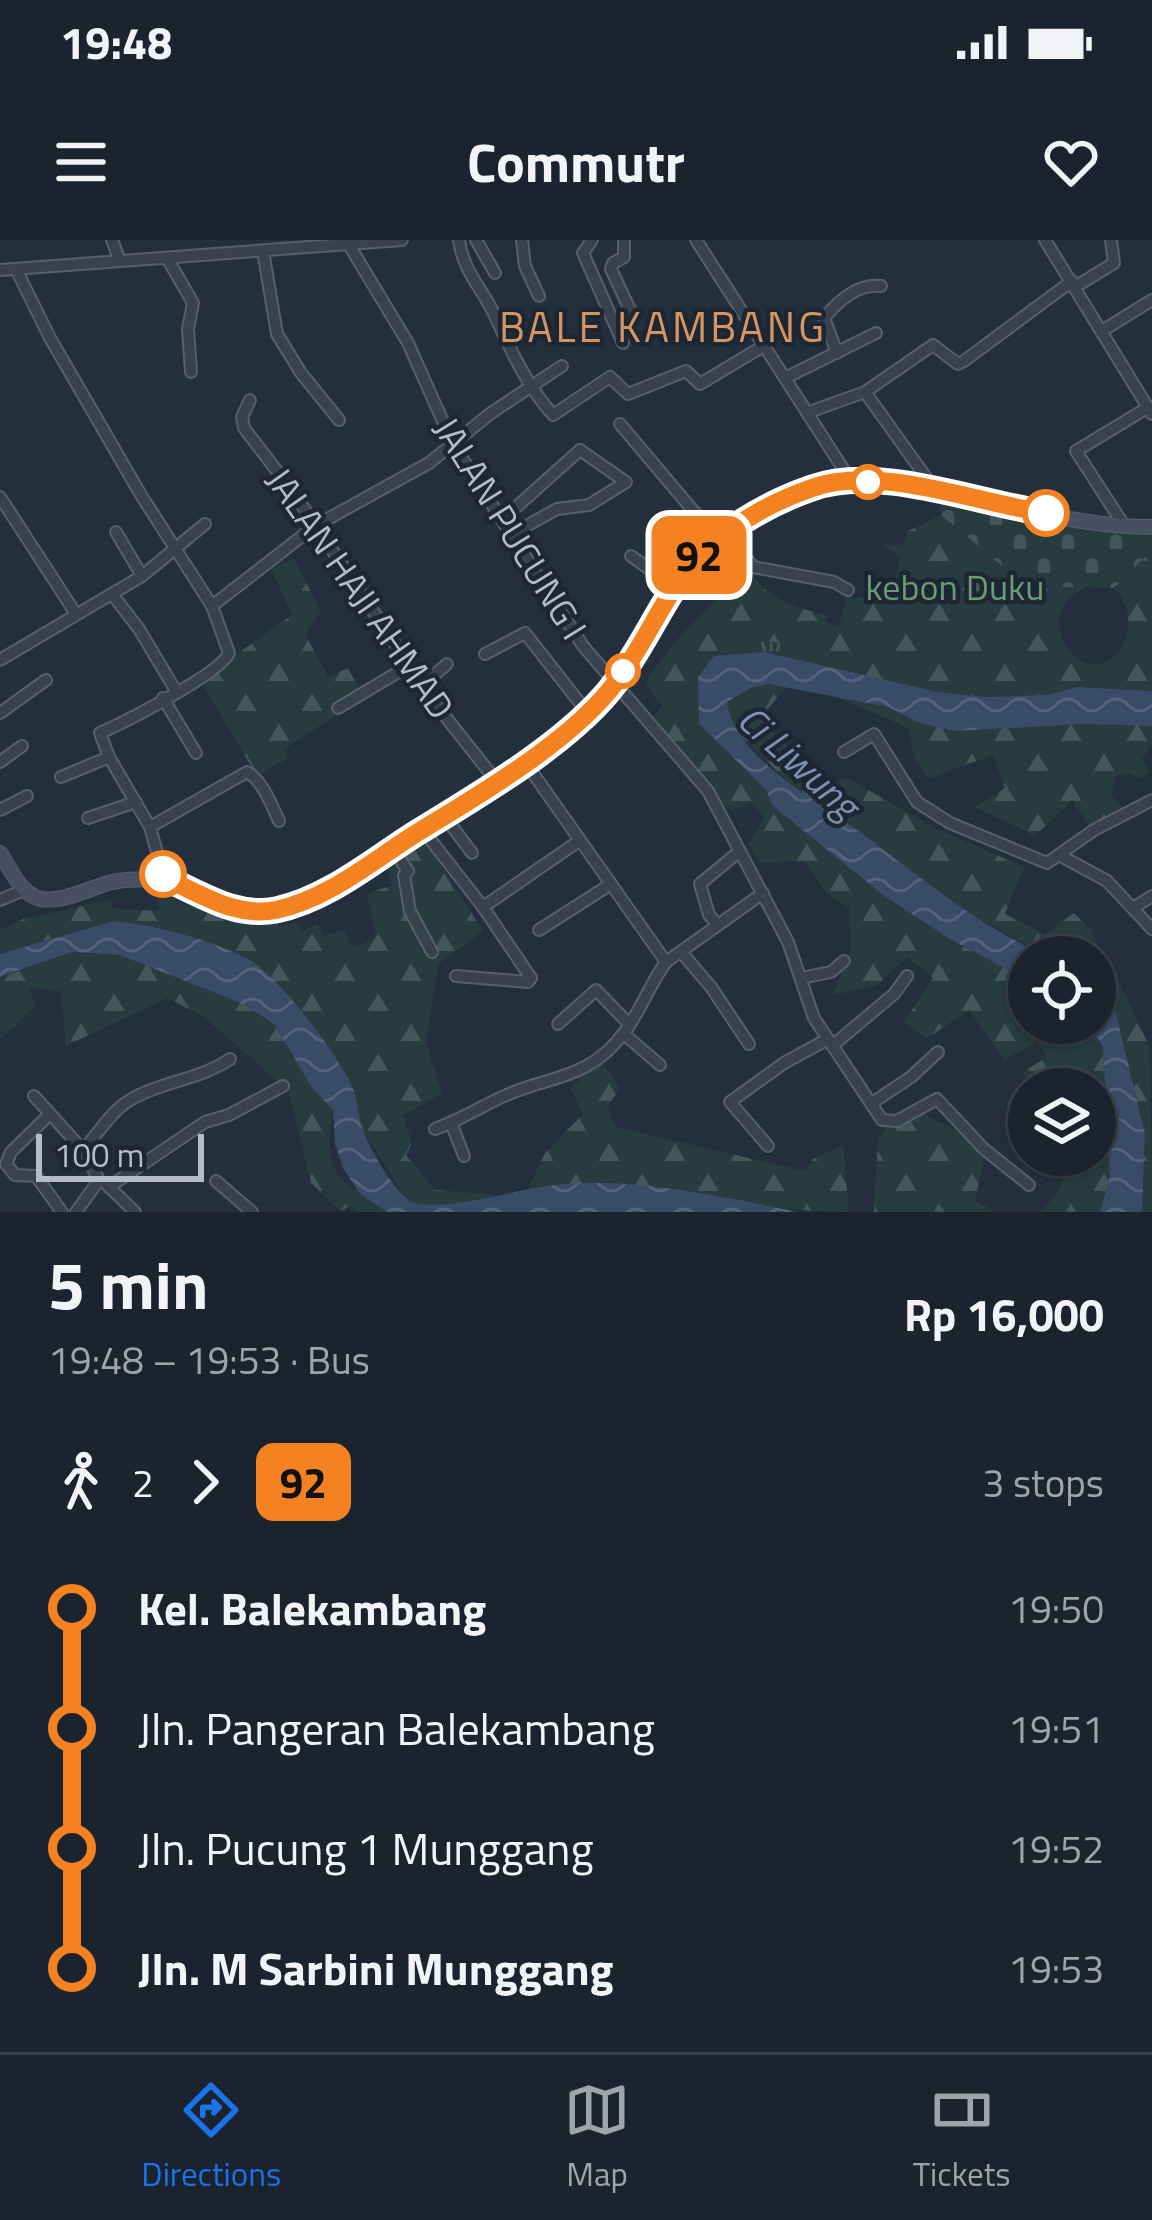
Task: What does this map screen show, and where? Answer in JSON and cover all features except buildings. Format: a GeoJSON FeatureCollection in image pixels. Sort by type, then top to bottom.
{"type":"FeatureCollection","features":[{"type":"Feature","properties":{"kind":"street"},"geometry":{"type":"LineString","coordinates":[[112,240],[120,261]]}},
{"type":"Feature","properties":{"kind":"street"},"geometry":{"type":"LineString","coordinates":[[0,270],[402,240]]}},
{"type":"Feature","properties":{"kind":"street"},"geometry":{"type":"LineString","coordinates":[[459,240],[467,272],[553,415]]}},
{"type":"Feature","properties":{"kind":"street"},"geometry":{"type":"LineString","coordinates":[[476,240],[495,273]]}},
{"type":"Feature","properties":{"kind":"street"},"geometry":{"type":"LineString","coordinates":[[522,240],[525,266],[539,296]]}},
{"type":"Feature","properties":{"kind":"street"},"geometry":{"type":"LineString","coordinates":[[592,240],[583,254],[623,343]]}},
{"type":"Feature","properties":{"kind":"street"},"geometry":{"type":"LineString","coordinates":[[624,240],[624,257],[611,269],[632,314]]}},
{"type":"Feature","properties":{"kind":"street"},"geometry":{"type":"LineString","coordinates":[[696,240],[851,481]]}},
{"type":"Feature","properties":{"kind":"street"},"geometry":{"type":"LineString","coordinates":[[1045,240],[1150,411],[1076,451],[1125,527]]}},
{"type":"Feature","properties":{"kind":"street"},"geometry":{"type":"LineString","coordinates":[[809,412],[865,392],[933,345],[958,364],[964,361],[1073,284],[1114,262],[1111,240]]}},
{"type":"Feature","properties":{"kind":"street","name":"JALAN PUCUNG I"},"geometry":{"type":"LineString","coordinates":[[347,242],[399,326],[454,444],[584,646],[708,791],[788,942],[829,1043],[872,1103]]}},
{"type":"Feature","properties":{"kind":"street"},"geometry":{"type":"LineString","coordinates":[[263,251],[277,334],[339,420]]}},
{"type":"Feature","properties":{"kind":"street"},"geometry":{"type":"LineString","coordinates":[[167,258],[193,303],[188,328],[191,372]]}},
{"type":"Feature","properties":{"kind":"street"},"geometry":{"type":"LineString","coordinates":[[16,269],[50,338],[212,607],[229,659],[100,733],[150,827],[164,878]]}},
{"type":"Feature","properties":{"kind":"street"},"geometry":{"type":"LineString","coordinates":[[837,352],[824,318],[857,290],[881,286]]}},
{"type":"Feature","properties":{"kind":"street"},"geometry":{"type":"LineString","coordinates":[[1102,331],[1152,299]]}},
{"type":"Feature","properties":{"kind":"street"},"geometry":{"type":"LineString","coordinates":[[787,377],[876,333]]}},
{"type":"Feature","properties":{"kind":"street"},"geometry":{"type":"LineString","coordinates":[[539,425],[610,377],[628,394],[686,371],[700,384],[765,345]]}},
{"type":"Feature","properties":{"kind":"street"},"geometry":{"type":"LineString","coordinates":[[212,607],[315,526],[410,476],[562,366]]}},
{"type":"Feature","properties":{"kind":"street"},"geometry":{"type":"LineString","coordinates":[[865,392],[935,490]]}},
{"type":"Feature","properties":{"kind":"street","name":"JALAN HAJI AHMAD"},"geometry":{"type":"LineString","coordinates":[[250,400],[242,417],[244,428],[422,685],[497,782]]}},
{"type":"Feature","properties":{"kind":"street"},"geometry":{"type":"LineString","coordinates":[[620,424],[754,567],[834,582],[848,590]]}},
{"type":"Feature","properties":{"kind":"street"},"geometry":{"type":"LineString","coordinates":[[504,518],[582,449],[626,482],[589,505],[557,508],[514,533]]}},
{"type":"Feature","properties":{"kind":"street"},"geometry":{"type":"LineString","coordinates":[[0,853],[37,898],[114,882],[164,878],[213,903],[250,910],[275,910],[308,898],[446,817],[526,762],[615,684],[703,551],[783,500],[814,487],[851,481],[935,490],[1125,527],[1152,527]]}},
{"type":"Feature","properties":{"kind":"street"},"geometry":{"type":"LineString","coordinates":[[0,497],[76,614]]}},
{"type":"Feature","properties":{"kind":"street"},"geometry":{"type":"LineString","coordinates":[[0,640],[6,656],[142,576],[205,524]]}},
{"type":"Feature","properties":{"kind":"street"},"geometry":{"type":"LineString","coordinates":[[680,524],[703,551]]}},
{"type":"Feature","properties":{"kind":"street"},"geometry":{"type":"LineString","coordinates":[[116,532],[142,576]]}},
{"type":"Feature","properties":{"kind":"street"},"geometry":{"type":"LineString","coordinates":[[631,556],[675,587]]}},
{"type":"Feature","properties":{"kind":"street"},"geometry":{"type":"LineString","coordinates":[[112,594],[140,629],[176,691]]}},
{"type":"Feature","properties":{"kind":"street"},"geometry":{"type":"LineString","coordinates":[[485,654],[525,633],[587,712]]}},
{"type":"Feature","properties":{"kind":"street"},"geometry":{"type":"LineString","coordinates":[[422,685],[447,664]]}},
{"type":"Feature","properties":{"kind":"street"},"geometry":{"type":"LineString","coordinates":[[338,708],[410,665]]}},
{"type":"Feature","properties":{"kind":"street"},"geometry":{"type":"LineString","coordinates":[[0,712],[46,680]]}},
{"type":"Feature","properties":{"kind":"street"},"geometry":{"type":"LineString","coordinates":[[163,698],[196,753]]}},
{"type":"Feature","properties":{"kind":"street"},"geometry":{"type":"LineString","coordinates":[[844,752],[874,734],[917,802],[937,816],[1047,863],[1094,830],[1152,800]]}},
{"type":"Feature","properties":{"kind":"street"},"geometry":{"type":"LineString","coordinates":[[0,762],[22,746]]}},
{"type":"Feature","properties":{"kind":"street"},"geometry":{"type":"LineString","coordinates":[[61,777],[109,757]]}},
{"type":"Feature","properties":{"kind":"street"},"geometry":{"type":"LineString","coordinates":[[526,762],[666,962]]}},
{"type":"Feature","properties":{"kind":"street"},"geometry":{"type":"LineString","coordinates":[[150,827],[247,772],[266,793],[279,821]]}},
{"type":"Feature","properties":{"kind":"street"},"geometry":{"type":"LineString","coordinates":[[0,810],[27,796]]}},
{"type":"Feature","properties":{"kind":"street"},"geometry":{"type":"LineString","coordinates":[[88,818],[136,802]]}},
{"type":"Feature","properties":{"kind":"street"},"geometry":{"type":"LineString","coordinates":[[446,817],[472,853]]}},
{"type":"Feature","properties":{"kind":"street"},"geometry":{"type":"LineString","coordinates":[[422,829],[483,907],[531,980],[456,976]]}},
{"type":"Feature","properties":{"kind":"street"},"geometry":{"type":"LineString","coordinates":[[483,907],[579,841]]}},
{"type":"Feature","properties":{"kind":"street"},"geometry":{"type":"LineString","coordinates":[[393,849],[408,871],[404,875],[410,911],[432,952]]}},
{"type":"Feature","properties":{"kind":"street"},"geometry":{"type":"LineString","coordinates":[[718,925],[709,915],[700,884],[735,855]]}},
{"type":"Feature","properties":{"kind":"street"},"geometry":{"type":"LineString","coordinates":[[1060,856],[1101,877],[1152,929]]}},
{"type":"Feature","properties":{"kind":"street"},"geometry":{"type":"LineString","coordinates":[[539,930],[611,884]]}},
{"type":"Feature","properties":{"kind":"street"},"geometry":{"type":"LineString","coordinates":[[0,900],[26,890]]}},
{"type":"Feature","properties":{"kind":"street"},"geometry":{"type":"LineString","coordinates":[[435,1129],[502,1097],[577,1074],[626,1029],[666,962],[763,893]]}},
{"type":"Feature","properties":{"kind":"street"},"geometry":{"type":"LineString","coordinates":[[1133,908],[1152,896]]}},
{"type":"Feature","properties":{"kind":"street"},"geometry":{"type":"LineString","coordinates":[[682,952],[749,1044]]}},
{"type":"Feature","properties":{"kind":"street"},"geometry":{"type":"LineString","coordinates":[[801,978],[831,972],[844,961]]}},
{"type":"Feature","properties":{"kind":"street"},"geometry":{"type":"LineString","coordinates":[[768,1146],[730,1102],[784,1063],[829,1043],[894,994],[907,976]]}},
{"type":"Feature","properties":{"kind":"street"},"geometry":{"type":"LineString","coordinates":[[558,1024],[596,990],[660,1066]]}},
{"type":"Feature","properties":{"kind":"street"},"geometry":{"type":"LineString","coordinates":[[938,1052],[872,1103],[884,1123],[932,1099],[939,1100],[984,1148],[1029,1185]]}},
{"type":"Feature","properties":{"kind":"street"},"geometry":{"type":"LineString","coordinates":[[82,1150],[134,1097],[208,1073],[230,1059]]}},
{"type":"Feature","properties":{"kind":"street"},"geometry":{"type":"LineString","coordinates":[[76,1212],[104,1183],[205,1121],[229,1115],[283,1086]]}},
{"type":"Feature","properties":{"kind":"street"},"geometry":{"type":"LineString","coordinates":[[34,1096],[104,1183],[135,1212]]}},
{"type":"Feature","properties":{"kind":"street"},"geometry":{"type":"LineString","coordinates":[[50,1114],[11,1152],[7,1167],[15,1174],[36,1176],[62,1212]]}},
{"type":"Feature","properties":{"kind":"street"},"geometry":{"type":"LineString","coordinates":[[451,1123],[464,1156]]}},
{"type":"Feature","properties":{"kind":"street"},"geometry":{"type":"LineString","coordinates":[[0,1139],[11,1152]]}},
{"type":"Feature","properties":{"kind":"street"},"geometry":{"type":"LineString","coordinates":[[216,1180],[252,1212]]}},
{"type":"Feature","properties":{"kind":"green space"},"geometry":{"type":"Polygon","coordinates":[[[939,492],[1152,535],[1152,550],[1114,588],[1026,586],[941,515],[939,492]]]}},
{"type":"Feature","properties":{"kind":"green space","name":"kebon Duku"},"geometry":{"type":"Polygon","coordinates":[[[941,515],[1026,586],[1087,587],[1065,605],[1060,629],[1068,649],[1082,661],[1097,665],[1120,650],[1126,636],[1124,603],[1114,588],[1152,550],[1152,691],[1077,687],[1047,695],[985,697],[938,692],[874,679],[830,655],[740,634],[699,663],[705,671],[698,678],[699,725],[766,790],[773,806],[883,895],[1008,970],[1008,1044],[1033,1044],[1004,1060],[969,1010],[926,1039],[904,1022],[933,978],[907,957],[876,986],[833,995],[851,949],[849,908],[826,892],[804,861],[760,863],[749,844],[764,817],[751,803],[734,810],[711,804],[650,719],[663,707],[645,683],[693,623],[750,572],[775,596],[827,616],[825,622],[839,626],[848,591],[851,599],[864,597],[896,577],[900,557],[881,544],[903,545],[908,531],[941,515]]]}},
{"type":"Feature","properties":{"kind":"green space"},"geometry":{"type":"Polygon","coordinates":[[[294,559],[321,611],[305,634],[328,677],[348,668],[364,697],[284,749],[288,758],[257,776],[200,680],[292,615],[271,568],[294,559]]]}},
{"type":"Feature","properties":{"kind":"green space"},"geometry":{"type":"Polygon","coordinates":[[[740,634],[830,655],[874,679],[853,674],[705,671],[699,663],[740,634]]]}},
{"type":"Feature","properties":{"kind":"green space"},"geometry":{"type":"Polygon","coordinates":[[[786,687],[767,710],[774,736],[769,740],[774,745],[783,740],[821,796],[830,783],[847,778],[937,829],[1024,867],[1005,914],[1045,934],[1074,913],[1094,936],[1011,936],[947,901],[792,786],[738,733],[727,702],[751,688],[786,687]]]}},
{"type":"Feature","properties":{"kind":"green space"},"geometry":{"type":"Polygon","coordinates":[[[835,696],[890,707],[953,731],[1152,725],[1152,744],[1142,759],[1150,772],[1139,778],[1129,773],[1116,776],[1111,796],[1124,808],[1091,828],[1072,800],[1035,836],[975,807],[1005,788],[993,755],[929,778],[915,761],[908,728],[835,696]]]}},
{"type":"Feature","properties":{"kind":"green space"},"geometry":{"type":"Polygon","coordinates":[[[423,830],[425,841],[483,931],[438,964],[426,1043],[442,1094],[403,1115],[412,1143],[406,1155],[435,1190],[495,1195],[458,1208],[434,1210],[407,1200],[362,1129],[354,1091],[187,936],[114,921],[0,954],[0,930],[23,919],[111,900],[111,908],[158,911],[159,893],[231,918],[275,911],[279,927],[297,922],[303,931],[317,924],[324,936],[345,929],[349,943],[358,947],[376,937],[367,894],[392,885],[383,857],[423,830]]]}},
{"type":"Feature","properties":{"kind":"green space"},"geometry":{"type":"Polygon","coordinates":[[[70,953],[120,955],[243,1004],[274,1024],[312,1088],[333,1110],[330,1149],[336,1173],[387,1212],[356,1212],[351,1206],[340,1211],[311,1183],[289,1092],[206,1018],[167,998],[66,1046],[61,991],[29,988],[36,1005],[0,1039],[0,978],[70,953]]]}},
{"type":"Feature","properties":{"kind":"green space"},"geometry":{"type":"Polygon","coordinates":[[[1116,977],[1150,1048],[1152,1212],[1142,1212],[1145,1133],[1116,1014],[1116,977]]]}},
{"type":"Feature","properties":{"kind":"green space"},"geometry":{"type":"Polygon","coordinates":[[[1038,1044],[1101,1044],[1104,1068],[1029,1068],[1047,1057],[1038,1044]]]}},
{"type":"Feature","properties":{"kind":"green space"},"geometry":{"type":"Polygon","coordinates":[[[601,1058],[620,1088],[608,1106],[615,1127],[805,1171],[813,1159],[843,1145],[849,1212],[609,1186],[528,1189],[545,1153],[583,1114],[571,1089],[601,1058]]]}},
{"type":"Feature","properties":{"kind":"green space"},"geometry":{"type":"Polygon","coordinates":[[[922,1108],[928,1117],[957,1130],[985,1154],[975,1200],[995,1212],[874,1212],[878,1139],[899,1112],[913,1115],[922,1108]]]}},
{"type":"Feature","properties":{"kind":"green space"},"geometry":{"type":"Polygon","coordinates":[[[1063,1176],[1110,1176],[1100,1212],[1039,1212],[1060,1187],[1063,1176]]]}},
{"type":"Feature","properties":{"kind":"water"},"geometry":{"type":"Polygon","coordinates":[[[764,652],[938,692],[985,697],[1047,695],[1077,687],[1152,691],[1152,726],[1086,724],[953,731],[917,722],[889,707],[768,684],[727,702],[745,742],[782,777],[952,901],[1008,936],[1008,970],[883,895],[773,806],[766,790],[699,724],[698,677],[714,656],[764,652]]]}},
{"type":"Feature","properties":{"kind":"water"},"geometry":{"type":"Polygon","coordinates":[[[114,921],[214,944],[246,958],[274,980],[336,1058],[354,1091],[370,1146],[390,1180],[412,1202],[443,1204],[554,1185],[614,1183],[799,1212],[387,1212],[360,1194],[343,1168],[335,1144],[333,1110],[312,1088],[274,1024],[243,1004],[120,955],[72,952],[0,977],[0,954],[114,921]]]}},
{"type":"Feature","properties":{"kind":"water"},"geometry":{"type":"Polygon","coordinates":[[[1116,1014],[1145,1133],[1142,1212],[1100,1212],[1110,1176],[1116,1176],[1116,1068],[1104,1068],[1101,1044],[1116,1044],[1116,1014]]]}},
{"type":"Feature","properties":{"kind":"bus line","name":"92"},"geometry":{"type":"LineString","coordinates":[[163,874],[213,903],[275,910],[358,871],[526,762],[587,712],[615,684],[703,551],[754,514],[814,487],[851,481],[935,490],[1046,513]]}},
{"type":"Feature","properties":{"kind":"district","name":"BALE KAMBANG"},"geometry":{"type":"Point","coordinates":[663,326]}},
{"type":"Feature","properties":{"kind":"water label","name":"Ci Liwung"},"geometry":{"type":"Point","coordinates":[799,761]}}]}
